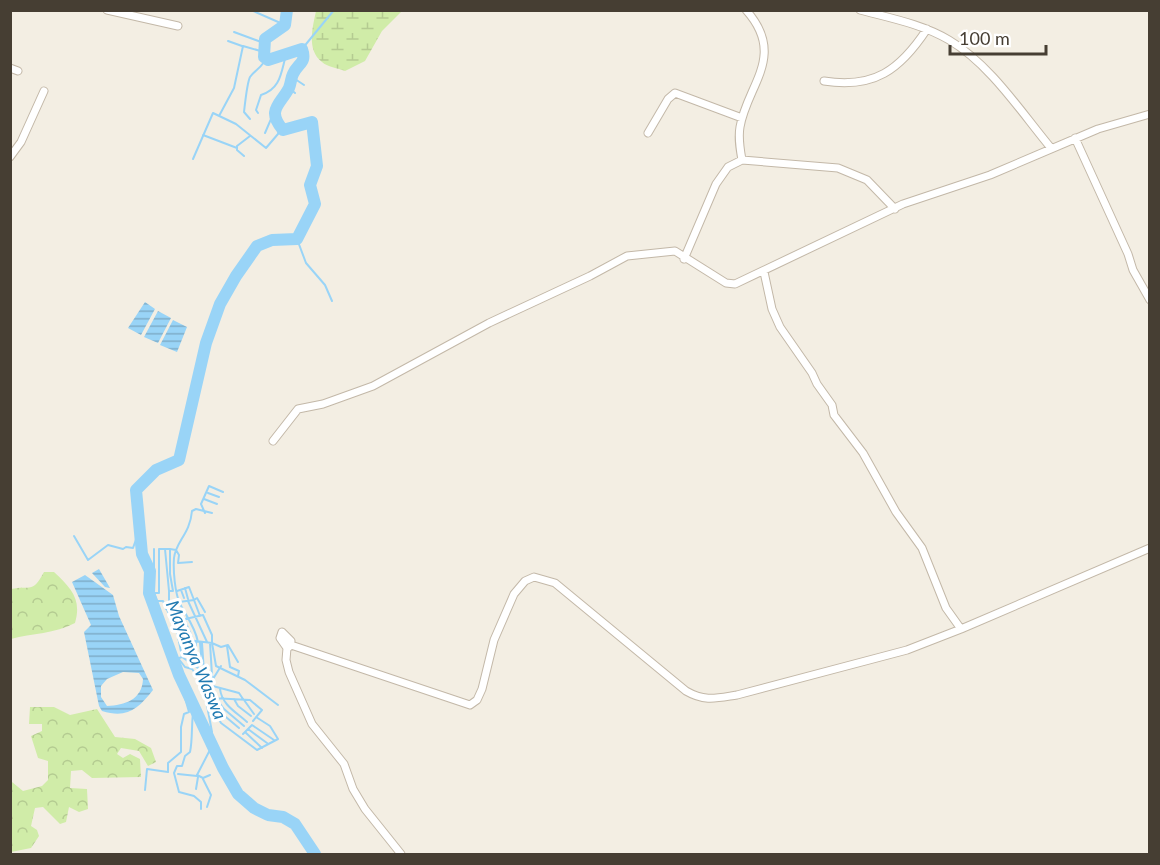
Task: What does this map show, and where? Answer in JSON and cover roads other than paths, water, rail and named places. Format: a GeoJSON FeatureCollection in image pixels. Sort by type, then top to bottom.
{"type":"FeatureCollection","features":[{"type":"Feature","properties":{"kind":"street"},"geometry":{"type":"LineString","coordinates":[[107,10],[178,26]]}},
{"type":"Feature","properties":{"kind":"street"},"geometry":{"type":"LineString","coordinates":[[742,160],[739,136],[742,118],[759,82],[763,54],[759,32],[746,10]]}},
{"type":"Feature","properties":{"kind":"street"},"geometry":{"type":"LineString","coordinates":[[860,10],[927,30],[950,41],[978,64],[1051,148]]}},
{"type":"Feature","properties":{"kind":"street"},"geometry":{"type":"LineString","coordinates":[[824,81],[853,84],[885,74],[901,62],[927,30]]}},
{"type":"Feature","properties":{"kind":"street"},"geometry":{"type":"LineString","coordinates":[[10,157],[26,133],[44,91]]}},
{"type":"Feature","properties":{"kind":"street"},"geometry":{"type":"LineString","coordinates":[[648,133],[668,99],[675,93],[742,118]]}},
{"type":"Feature","properties":{"kind":"street"},"geometry":{"type":"LineString","coordinates":[[273,441],[298,409],[323,404],[373,386],[489,323],[580,281],[627,256],[675,251],[684,259],[726,283],[735,284],[764,272],[803,250],[895,209],[990,175],[1125,119],[1149,114]]}},
{"type":"Feature","properties":{"kind":"street"},"geometry":{"type":"LineString","coordinates":[[1076,138],[1133,270],[1149,300]]}},
{"type":"Feature","properties":{"kind":"street"},"geometry":{"type":"LineString","coordinates":[[684,259],[720,178],[733,163],[742,160],[838,168],[867,180],[895,209]]}},
{"type":"Feature","properties":{"kind":"street"},"geometry":{"type":"LineString","coordinates":[[764,272],[769,301],[780,327],[812,373],[816,384],[832,405],[834,415],[862,453],[896,512],[922,548],[946,608],[961,629]]}},
{"type":"Feature","properties":{"kind":"street"},"geometry":{"type":"LineString","coordinates":[[401,855],[365,809],[353,789],[344,764],[312,724],[289,672],[289,646],[470,705],[483,689],[494,640],[514,594],[525,581],[539,577],[549,580],[571,595],[686,690],[697,697],[709,699],[737,695],[907,650],[1149,548]]}},
{"type":"Feature","properties":{"kind":"water"},"geometry":{"type":"Polygon","coordinates":[[[145,302],[155,309],[141,335],[128,328],[145,302]]]}},
{"type":"Feature","properties":{"kind":"water"},"geometry":{"type":"Polygon","coordinates":[[[158,311],[171,318],[158,343],[144,337],[158,311]]]}},
{"type":"Feature","properties":{"kind":"water"},"geometry":{"type":"Polygon","coordinates":[[[173,320],[187,327],[177,352],[160,345],[173,320]]]}},
{"type":"Feature","properties":{"kind":"water"},"geometry":{"type":"Polygon","coordinates":[[[99,569],[110,588],[105,587],[92,573],[99,569]]]}},
{"type":"Feature","properties":{"kind":"water"},"geometry":{"type":"Polygon","coordinates":[[[85,575],[113,595],[119,616],[153,690],[131,711],[111,713],[102,711],[99,706],[84,632],[91,625],[72,582],[85,575]],[[123,672],[107,679],[101,686],[101,697],[107,706],[126,703],[136,697],[143,679],[139,673],[123,672]]]}},
{"type":"Feature","properties":{"kind":"waterway"},"geometry":{"type":"LineString","coordinates":[[251,10],[285,25]]}},
{"type":"Feature","properties":{"kind":"waterway","name":"Mayanya Waswa"},"geometry":{"type":"LineString","coordinates":[[287,10],[285,25],[265,39],[264,57],[268,60],[302,49],[303,60],[293,74],[289,88],[275,112],[283,130],[312,122],[317,166],[310,185],[315,204],[297,239],[272,240],[257,246],[236,276],[220,304],[206,343],[179,460],[156,470],[136,490],[142,554],[150,571],[149,593],[179,675],[223,768],[238,794],[254,808],[268,815],[283,817],[295,824],[315,854]]}},
{"type":"Feature","properties":{"kind":"waterway"},"geometry":{"type":"LineString","coordinates":[[302,49],[334,10]]}},
{"type":"Feature","properties":{"kind":"waterway"},"geometry":{"type":"LineString","coordinates":[[234,32],[264,43]]}},
{"type":"Feature","properties":{"kind":"waterway"},"geometry":{"type":"LineString","coordinates":[[228,41],[242,46]]}},
{"type":"Feature","properties":{"kind":"waterway"},"geometry":{"type":"LineString","coordinates":[[219,116],[234,88],[243,46],[264,52]]}},
{"type":"Feature","properties":{"kind":"waterway"},"geometry":{"type":"LineString","coordinates":[[258,113],[256,110],[261,95],[273,89],[281,74],[286,55]]}},
{"type":"Feature","properties":{"kind":"waterway"},"geometry":{"type":"LineString","coordinates":[[250,119],[244,112],[249,80],[266,58]]}},
{"type":"Feature","properties":{"kind":"waterway"},"geometry":{"type":"LineString","coordinates":[[292,77],[304,85]]}},
{"type":"Feature","properties":{"kind":"waterway"},"geometry":{"type":"LineString","coordinates":[[289,88],[295,93]]}},
{"type":"Feature","properties":{"kind":"waterway"},"geometry":{"type":"LineString","coordinates":[[265,133],[274,112]]}},
{"type":"Feature","properties":{"kind":"waterway"},"geometry":{"type":"LineString","coordinates":[[193,159],[213,113],[236,124],[266,148],[278,134],[280,127]]}},
{"type":"Feature","properties":{"kind":"waterway"},"geometry":{"type":"LineString","coordinates":[[203,135],[237,148]]}},
{"type":"Feature","properties":{"kind":"waterway"},"geometry":{"type":"LineString","coordinates":[[244,156],[237,150],[237,146],[250,136]]}},
{"type":"Feature","properties":{"kind":"waterway"},"geometry":{"type":"LineString","coordinates":[[297,239],[306,263],[325,285],[332,301]]}},
{"type":"Feature","properties":{"kind":"waterway"},"geometry":{"type":"LineString","coordinates":[[205,513],[201,504],[209,486],[223,492]]}},
{"type":"Feature","properties":{"kind":"waterway"},"geometry":{"type":"LineString","coordinates":[[208,493],[219,497]]}},
{"type":"Feature","properties":{"kind":"waterway"},"geometry":{"type":"LineString","coordinates":[[204,499],[217,504]]}},
{"type":"Feature","properties":{"kind":"waterway"},"geometry":{"type":"LineString","coordinates":[[198,642],[178,599],[174,558],[177,547],[189,526],[192,511],[196,509],[212,513]]}},
{"type":"Feature","properties":{"kind":"waterway"},"geometry":{"type":"LineString","coordinates":[[74,536],[88,560],[108,545],[123,549],[133,548],[139,531]]}},
{"type":"Feature","properties":{"kind":"waterway"},"geometry":{"type":"LineString","coordinates":[[154,549],[154,593]]}},
{"type":"Feature","properties":{"kind":"waterway"},"geometry":{"type":"LineString","coordinates":[[165,549],[159,549],[159,593],[154,593],[157,601],[163,601],[177,631],[182,657]]}},
{"type":"Feature","properties":{"kind":"waterway"},"geometry":{"type":"LineString","coordinates":[[169,591],[165,549],[170,549]]}},
{"type":"Feature","properties":{"kind":"waterway"},"geometry":{"type":"LineString","coordinates":[[166,609],[169,607],[169,591],[173,591],[170,549],[176,550],[179,555],[178,563],[192,562]]}},
{"type":"Feature","properties":{"kind":"waterway"},"geometry":{"type":"LineString","coordinates":[[177,591],[189,587],[194,600],[179,602]]}},
{"type":"Feature","properties":{"kind":"waterway"},"geometry":{"type":"LineString","coordinates":[[185,588],[188,599]]}},
{"type":"Feature","properties":{"kind":"waterway"},"geometry":{"type":"LineString","coordinates":[[181,590],[184,598]]}},
{"type":"Feature","properties":{"kind":"waterway"},"geometry":{"type":"LineString","coordinates":[[194,600],[197,598],[205,612]]}},
{"type":"Feature","properties":{"kind":"waterway"},"geometry":{"type":"LineString","coordinates":[[194,600],[200,616]]}},
{"type":"Feature","properties":{"kind":"waterway"},"geometry":{"type":"LineString","coordinates":[[188,601],[207,642]]}},
{"type":"Feature","properties":{"kind":"waterway"},"geometry":{"type":"LineString","coordinates":[[172,622],[203,615],[212,635],[212,643],[221,647],[228,645],[238,662]]}},
{"type":"Feature","properties":{"kind":"waterway"},"geometry":{"type":"LineString","coordinates":[[184,619],[192,637]]}},
{"type":"Feature","properties":{"kind":"waterway"},"geometry":{"type":"LineString","coordinates":[[178,623],[185,639]]}},
{"type":"Feature","properties":{"kind":"waterway"},"geometry":{"type":"LineString","coordinates":[[179,639],[212,643],[216,666],[245,680],[278,705]]}},
{"type":"Feature","properties":{"kind":"waterway"},"geometry":{"type":"LineString","coordinates":[[186,654],[190,647],[189,640]]}},
{"type":"Feature","properties":{"kind":"waterway"},"geometry":{"type":"LineString","coordinates":[[191,657],[194,642]]}},
{"type":"Feature","properties":{"kind":"waterway"},"geometry":{"type":"LineString","coordinates":[[195,660],[196,642]]}},
{"type":"Feature","properties":{"kind":"waterway"},"geometry":{"type":"LineString","coordinates":[[198,666],[201,654],[200,643]]}},
{"type":"Feature","properties":{"kind":"waterway"},"geometry":{"type":"LineString","coordinates":[[202,643],[204,672]]}},
{"type":"Feature","properties":{"kind":"waterway"},"geometry":{"type":"LineString","coordinates":[[210,643],[212,675]]}},
{"type":"Feature","properties":{"kind":"waterway"},"geometry":{"type":"LineString","coordinates":[[227,646],[230,667],[239,671],[238,676]]}},
{"type":"Feature","properties":{"kind":"waterway"},"geometry":{"type":"LineString","coordinates":[[174,660],[182,657],[205,673],[212,707],[221,723],[257,750],[278,739],[270,726],[256,717]]}},
{"type":"Feature","properties":{"kind":"waterway"},"geometry":{"type":"LineString","coordinates":[[178,658],[185,667],[192,669],[202,682],[206,696]]}},
{"type":"Feature","properties":{"kind":"waterway"},"geometry":{"type":"LineString","coordinates":[[207,677],[212,675],[213,679],[221,666]]}},
{"type":"Feature","properties":{"kind":"waterway"},"geometry":{"type":"LineString","coordinates":[[209,685],[239,693],[243,699]]}},
{"type":"Feature","properties":{"kind":"waterway"},"geometry":{"type":"LineString","coordinates":[[220,689],[227,704],[247,722]]}},
{"type":"Feature","properties":{"kind":"waterway"},"geometry":{"type":"LineString","coordinates":[[145,790],[147,769],[168,772],[168,763],[181,752],[181,727],[184,714],[189,712],[183,691]]}},
{"type":"Feature","properties":{"kind":"waterway"},"geometry":{"type":"LineString","coordinates":[[215,697],[224,709],[244,726]]}},
{"type":"Feature","properties":{"kind":"waterway"},"geometry":{"type":"LineString","coordinates":[[211,698],[250,700],[262,710],[253,721]]}},
{"type":"Feature","properties":{"kind":"waterway"},"geometry":{"type":"LineString","coordinates":[[234,699],[238,706],[251,716]]}},
{"type":"Feature","properties":{"kind":"waterway"},"geometry":{"type":"LineString","coordinates":[[206,700],[212,732],[209,735]]}},
{"type":"Feature","properties":{"kind":"waterway"},"geometry":{"type":"LineString","coordinates":[[244,700],[254,714]]}},
{"type":"Feature","properties":{"kind":"waterway"},"geometry":{"type":"LineString","coordinates":[[194,707],[190,752],[185,756],[182,766],[177,766],[174,773],[179,792],[194,796],[201,802],[201,809]]}},
{"type":"Feature","properties":{"kind":"waterway"},"geometry":{"type":"LineString","coordinates":[[214,707],[239,728]]}},
{"type":"Feature","properties":{"kind":"waterway"},"geometry":{"type":"LineString","coordinates":[[243,734],[252,725],[274,740]]}},
{"type":"Feature","properties":{"kind":"waterway"},"geometry":{"type":"LineString","coordinates":[[248,729],[267,743]]}},
{"type":"Feature","properties":{"kind":"waterway"},"geometry":{"type":"LineString","coordinates":[[245,732],[262,748]]}},
{"type":"Feature","properties":{"kind":"waterway"},"geometry":{"type":"LineString","coordinates":[[210,775],[203,778],[197,775],[213,744]]}},
{"type":"Feature","properties":{"kind":"waterway"},"geometry":{"type":"LineString","coordinates":[[178,774],[197,776]]}},
{"type":"Feature","properties":{"kind":"waterway"},"geometry":{"type":"LineString","coordinates":[[196,789],[198,777]]}},
{"type":"Feature","properties":{"kind":"waterway"},"geometry":{"type":"LineString","coordinates":[[203,779],[211,795],[207,807]]}}]}
